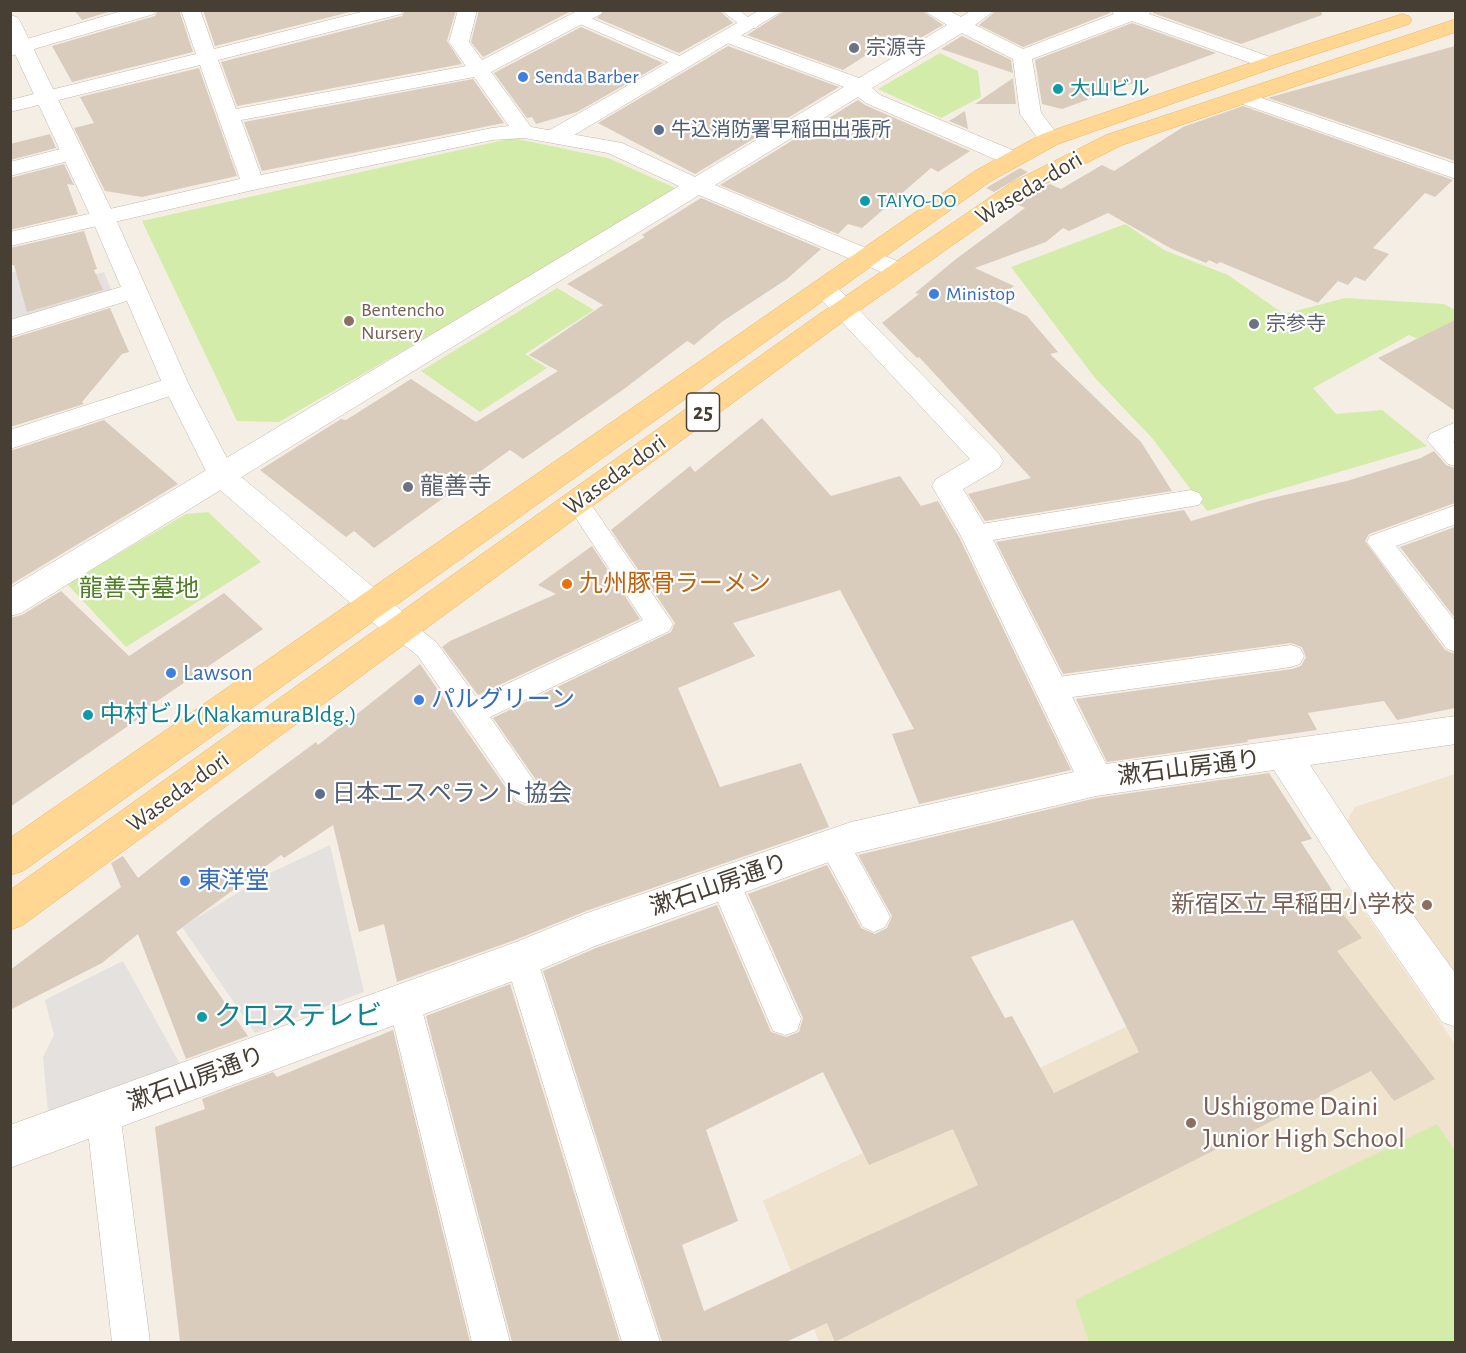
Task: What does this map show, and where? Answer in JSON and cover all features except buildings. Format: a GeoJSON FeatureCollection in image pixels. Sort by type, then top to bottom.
{"type":"FeatureCollection","features":[{"type":"Feature","properties":{"kind":"main road","name":"Waseda-dori"},"geometry":{"type":"LineString","coordinates":[[10,859],[983,177],[1050,139],[1269,63],[1432,10]]}},
{"type":"Feature","properties":{"kind":"main road","name":"Waseda-dori"},"geometry":{"type":"LineString","coordinates":[[10,912],[844,310],[1019,188],[1114,140],[1455,25]]}},
{"type":"Feature","properties":{"kind":"street"},"geometry":{"type":"LineString","coordinates":[[16,48],[147,10]]}},
{"type":"Feature","properties":{"kind":"street"},"geometry":{"type":"LineString","coordinates":[[190,10],[253,183]]}},
{"type":"Feature","properties":{"kind":"street"},"geometry":{"type":"LineString","coordinates":[[10,106],[394,10]]}},
{"type":"Feature","properties":{"kind":"street"},"geometry":{"type":"LineString","coordinates":[[468,10],[459,42],[525,132]]}},
{"type":"Feature","properties":{"kind":"street"},"geometry":{"type":"LineString","coordinates":[[556,136],[775,10]]}},
{"type":"Feature","properties":{"kind":"street"},"geometry":{"type":"LineString","coordinates":[[932,10],[1022,56],[1131,12],[1269,63]]}},
{"type":"Feature","properties":{"kind":"street"},"geometry":{"type":"LineString","coordinates":[[10,604],[699,187],[986,10]]}},
{"type":"Feature","properties":{"kind":"street"},"geometry":{"type":"LineString","coordinates":[[230,116],[479,70],[586,14]]}},
{"type":"Feature","properties":{"kind":"street"},"geometry":{"type":"LineString","coordinates":[[10,21],[16,48],[45,97],[103,217],[176,385],[222,476],[403,630]]}},
{"type":"Feature","properties":{"kind":"street"},"geometry":{"type":"LineString","coordinates":[[729,37],[848,80],[873,99],[1014,159]]}},
{"type":"Feature","properties":{"kind":"street"},"geometry":{"type":"LineString","coordinates":[[1022,56],[1031,114],[1050,139]]}},
{"type":"Feature","properties":{"kind":"street"},"geometry":{"type":"LineString","coordinates":[[1244,98],[1455,172]]}},
{"type":"Feature","properties":{"kind":"street"},"geometry":{"type":"LineString","coordinates":[[10,239],[253,183],[492,134],[525,132],[614,148],[699,187],[900,271]]}},
{"type":"Feature","properties":{"kind":"street"},"geometry":{"type":"LineString","coordinates":[[10,169],[72,153]]}},
{"type":"Feature","properties":{"kind":"street"},"geometry":{"type":"LineString","coordinates":[[824,288],[989,461],[946,486],[975,534],[1096,781]]}},
{"type":"Feature","properties":{"kind":"street"},"geometry":{"type":"LineString","coordinates":[[10,329],[134,291]]}},
{"type":"Feature","properties":{"kind":"street"},"geometry":{"type":"LineString","coordinates":[[10,440],[176,385]]}},
{"type":"Feature","properties":{"kind":"street","name":"漱石山房通り"},"geometry":{"type":"LineString","coordinates":[[10,1147],[521,959],[587,931],[851,837],[1096,781],[1455,730]]}},
{"type":"Feature","properties":{"kind":"street"},"geometry":{"type":"LineString","coordinates":[[1284,756],[1356,866],[1455,1008]]}},
{"type":"Feature","properties":{"kind":"lane"},"geometry":{"type":"LineString","coordinates":[[728,10],[750,25]]}},
{"type":"Feature","properties":{"kind":"lane"},"geometry":{"type":"LineString","coordinates":[[586,14],[682,63]]}},
{"type":"Feature","properties":{"kind":"lane"},"geometry":{"type":"LineString","coordinates":[[1455,430],[1438,440],[1455,458]]}},
{"type":"Feature","properties":{"kind":"lane"},"geometry":{"type":"LineString","coordinates":[[975,534],[1191,499]]}},
{"type":"Feature","properties":{"kind":"lane"},"geometry":{"type":"LineString","coordinates":[[473,712],[660,624],[578,503]]}},
{"type":"Feature","properties":{"kind":"lane"},"geometry":{"type":"LineString","coordinates":[[1455,514],[1379,542],[1455,642]]}},
{"type":"Feature","properties":{"kind":"lane"},"geometry":{"type":"LineString","coordinates":[[403,630],[427,649],[527,790]]}},
{"type":"Feature","properties":{"kind":"lane"},"geometry":{"type":"LineString","coordinates":[[1051,689],[1291,656]]}},
{"type":"Feature","properties":{"kind":"lane"},"geometry":{"type":"LineString","coordinates":[[834,844],[874,917]]}},
{"type":"Feature","properties":{"kind":"lane"},"geometry":{"type":"LineString","coordinates":[[725,883],[785,1018]]}},
{"type":"Feature","properties":{"kind":"lane"},"geometry":{"type":"LineString","coordinates":[[521,959],[640,1342]]}},
{"type":"Feature","properties":{"kind":"lane"},"geometry":{"type":"LineString","coordinates":[[404,1002],[491,1342]]}},
{"type":"Feature","properties":{"kind":"lane"},"geometry":{"type":"LineString","coordinates":[[103,1113],[131,1342]]}},
{"type":"Feature","properties":{"kind":"shaded area"},"geometry":{"type":"Polygon","coordinates":[[[43,264],[53,287],[104,272],[112,292],[11,322],[11,273],[43,264]]]}},
{"type":"Feature","properties":{"kind":"shaded area","name":"新宿区立 早稲田小学校"},"geometry":{"type":"Polygon","coordinates":[[[1455,774],[1455,982],[1343,828],[1355,807],[1455,774]]]}},
{"type":"Feature","properties":{"kind":"shaded area"},"geometry":{"type":"Polygon","coordinates":[[[330,845],[364,992],[255,1033],[182,927],[268,874],[330,845]]]}},
{"type":"Feature","properties":{"kind":"shaded area","name":"Ushigome Daini Junior High School"},"geometry":{"type":"Polygon","coordinates":[[[1348,888],[1455,1044],[1455,1342],[819,1342],[763,1201],[1246,969],[1225,929],[1348,888]]]}},
{"type":"Feature","properties":{"kind":"shaded area"},"geometry":{"type":"Polygon","coordinates":[[[123,961],[180,1064],[48,1113],[43,1057],[54,1035],[45,1000],[123,961]]]}},
{"type":"Feature","properties":{"kind":"green space"},"geometry":{"type":"Polygon","coordinates":[[[940,53],[978,71],[981,97],[941,118],[878,89],[940,53]]]}},
{"type":"Feature","properties":{"kind":"green space"},"geometry":{"type":"Polygon","coordinates":[[[513,138],[608,158],[682,191],[279,422],[237,421],[142,221],[513,138]]]}},
{"type":"Feature","properties":{"kind":"green space"},"geometry":{"type":"Polygon","coordinates":[[[1125,224],[1164,250],[1228,275],[1284,314],[1345,298],[1444,304],[1455,310],[1455,355],[1409,335],[1313,388],[1336,414],[1382,410],[1427,446],[1207,511],[1152,438],[1095,378],[1011,267],[1125,224]]]}},
{"type":"Feature","properties":{"kind":"green space"},"geometry":{"type":"Polygon","coordinates":[[[557,288],[594,310],[525,354],[547,368],[480,412],[421,371],[557,288]]]}},
{"type":"Feature","properties":{"kind":"green space","name":"龍善寺墓地"},"geometry":{"type":"Polygon","coordinates":[[[208,512],[261,562],[126,647],[67,584],[186,514],[208,512]]]}},
{"type":"Feature","properties":{"kind":"green space"},"geometry":{"type":"Polygon","coordinates":[[[1437,1124],[1455,1151],[1455,1342],[1089,1342],[1075,1300],[1437,1124]]]}},
{"type":"Feature","properties":{"kind":"place","name":"宗源寺"},"geometry":{"type":"Point","coordinates":[854,48]}},
{"type":"Feature","properties":{"kind":"place","name":"Senda Barber"},"geometry":{"type":"Point","coordinates":[523,77]}},
{"type":"Feature","properties":{"kind":"place","name":"大山ビル"},"geometry":{"type":"Point","coordinates":[1058,89]}},
{"type":"Feature","properties":{"kind":"place","name":"牛込消防署早稲田出張所"},"geometry":{"type":"Point","coordinates":[659,130]}},
{"type":"Feature","properties":{"kind":"place","name":"TAIYO-DO"},"geometry":{"type":"Point","coordinates":[865,201]}},
{"type":"Feature","properties":{"kind":"place","name":"Ministop"},"geometry":{"type":"Point","coordinates":[934,294]}},
{"type":"Feature","properties":{"kind":"place","name":"Bentencho Nursery"},"geometry":{"type":"Point","coordinates":[349,321]}},
{"type":"Feature","properties":{"kind":"place","name":"宗参寺"},"geometry":{"type":"Point","coordinates":[1254,324]}},
{"type":"Feature","properties":{"kind":"place","name":"龍善寺"},"geometry":{"type":"Point","coordinates":[408,487]}},
{"type":"Feature","properties":{"kind":"place","name":"九州豚骨ラーメン"},"geometry":{"type":"Point","coordinates":[567,584]}},
{"type":"Feature","properties":{"kind":"place","name":"Lawson"},"geometry":{"type":"Point","coordinates":[171,673]}},
{"type":"Feature","properties":{"kind":"place","name":"パルグリーン"},"geometry":{"type":"Point","coordinates":[419,700]}},
{"type":"Feature","properties":{"kind":"place","name":"中村ビル(NakamuraBldg.)"},"geometry":{"type":"Point","coordinates":[88,715]}},
{"type":"Feature","properties":{"kind":"place","name":"日本エスペラント協会"},"geometry":{"type":"Point","coordinates":[320,794]}},
{"type":"Feature","properties":{"kind":"place","name":"東洋堂"},"geometry":{"type":"Point","coordinates":[185,881]}},
{"type":"Feature","properties":{"kind":"place","name":"新宿区立 早稲田小学校"},"geometry":{"type":"Point","coordinates":[1427,905]}},
{"type":"Feature","properties":{"kind":"place","name":"クロステレビ"},"geometry":{"type":"Point","coordinates":[202,1017]}},
{"type":"Feature","properties":{"kind":"place","name":"Ushigome Daini Junior High School"},"geometry":{"type":"Point","coordinates":[1191,1123]}}]}
